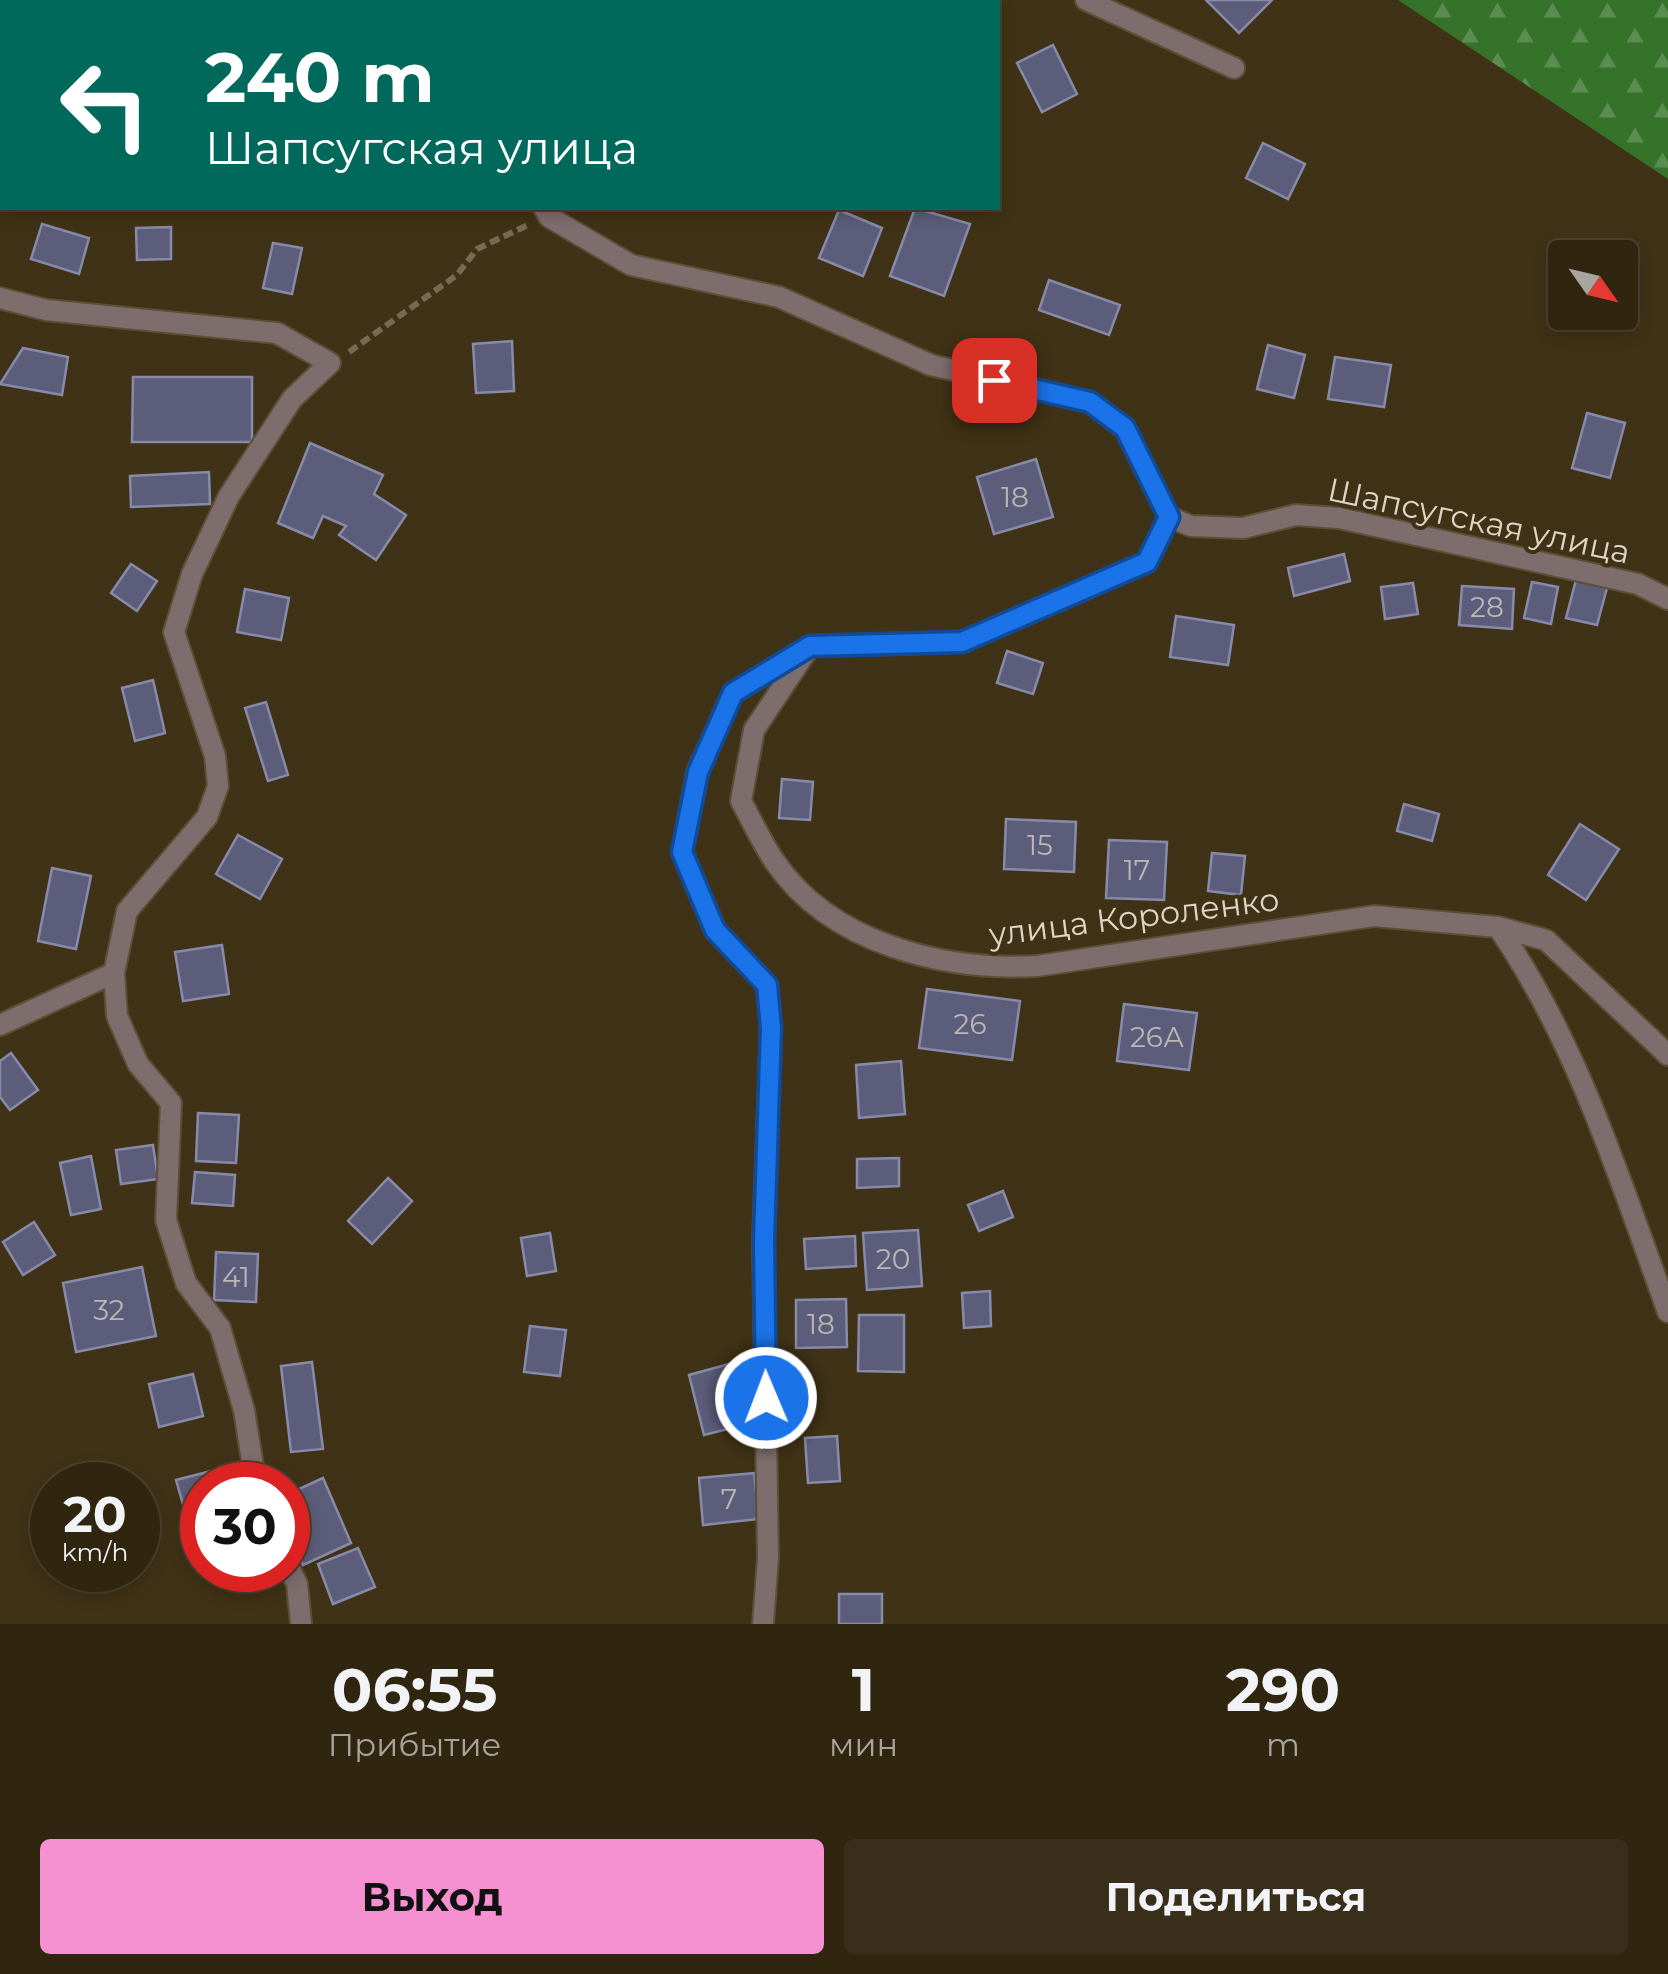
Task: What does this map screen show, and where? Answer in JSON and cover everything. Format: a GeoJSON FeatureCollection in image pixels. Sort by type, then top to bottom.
{"type":"FeatureCollection","features":[{"type":"Feature","properties":{"kind":"street"},"geometry":{"type":"LineString","coordinates":[[1086,0],[1234,68]]}},
{"type":"Feature","properties":{"kind":"street"},"geometry":{"type":"LineString","coordinates":[[547,212],[631,266],[780,297],[931,365],[1090,402],[1125,428],[1169,517],[1147,562],[962,642],[810,646],[733,693],[698,772],[682,852],[715,930],[767,985],[764,1240],[768,1557],[763,1624]]}},
{"type":"Feature","properties":{"kind":"street"},"geometry":{"type":"LineString","coordinates":[[0,298],[46,310],[278,333],[330,363],[292,399],[263,443],[229,496],[192,574],[174,632],[214,756],[218,786],[207,818],[127,911],[117,942],[114,973],[117,1016],[138,1064],[171,1103],[166,1220],[186,1283],[220,1328],[244,1410],[252,1462]]}},
{"type":"Feature","properties":{"kind":"street","name":"Шапсугская улица"},"geometry":{"type":"LineString","coordinates":[[1169,517],[1191,526],[1243,528],[1296,516],[1338,518],[1638,584],[1668,599]]}},
{"type":"Feature","properties":{"kind":"street","name":"улица Короленко"},"geometry":{"type":"LineString","coordinates":[[810,646],[754,730],[741,801],[776,865],[836,920],[894,949],[986,969],[1037,966],[1374,916],[1498,927],[1546,940],[1668,1055]]}},
{"type":"Feature","properties":{"kind":"street"},"geometry":{"type":"LineString","coordinates":[[1498,927],[1529,972],[1582,1080],[1668,1312]]}},
{"type":"Feature","properties":{"kind":"street"},"geometry":{"type":"LineString","coordinates":[[0,1025],[114,973]]}},
{"type":"Feature","properties":{"kind":"street"},"geometry":{"type":"LineString","coordinates":[[298,1592],[301,1624]]}},
{"type":"Feature","properties":{"kind":"path"},"geometry":{"type":"LineString","coordinates":[[330,363],[457,276],[477,249],[547,212]]}},
{"type":"Feature","properties":{"kind":"green space"},"geometry":{"type":"Polygon","coordinates":[[[1398,0],[1668,0],[1668,179],[1398,0]]]}},
{"type":"Feature","properties":{"kind":"building"},"geometry":{"type":"Polygon","coordinates":[[[1206,0],[1272,0],[1239,33],[1206,0]]]}},
{"type":"Feature","properties":{"kind":"building"},"geometry":{"type":"Polygon","coordinates":[[[1053,45],[1077,94],[1042,112],[1017,63],[1053,45]]]}},
{"type":"Feature","properties":{"kind":"building"},"geometry":{"type":"Polygon","coordinates":[[[1263,143],[1305,164],[1288,199],[1246,178],[1263,143]]]}},
{"type":"Feature","properties":{"kind":"building"},"geometry":{"type":"Polygon","coordinates":[[[839,210],[882,228],[863,276],[819,258],[839,210]]]}},
{"type":"Feature","properties":{"kind":"building"},"geometry":{"type":"Polygon","coordinates":[[[914,210],[970,224],[944,296],[890,276],[914,210]]]}},
{"type":"Feature","properties":{"kind":"building"},"geometry":{"type":"Polygon","coordinates":[[[42,224],[89,238],[79,274],[31,259],[42,224]]]}},
{"type":"Feature","properties":{"kind":"building"},"geometry":{"type":"Polygon","coordinates":[[[171,227],[171,259],[137,260],[136,228],[171,227]]]}},
{"type":"Feature","properties":{"kind":"building"},"geometry":{"type":"Polygon","coordinates":[[[273,243],[302,248],[292,294],[263,288],[273,243]]]}},
{"type":"Feature","properties":{"kind":"building"},"geometry":{"type":"Polygon","coordinates":[[[1049,280],[1120,305],[1109,335],[1039,310],[1049,280]]]}},
{"type":"Feature","properties":{"kind":"building"},"geometry":{"type":"Polygon","coordinates":[[[512,341],[514,391],[476,393],[473,344],[512,341]]]}},
{"type":"Feature","properties":{"kind":"building"},"geometry":{"type":"Polygon","coordinates":[[[1268,345],[1305,355],[1294,398],[1257,389],[1268,345]]]}},
{"type":"Feature","properties":{"kind":"building"},"geometry":{"type":"Polygon","coordinates":[[[23,348],[68,357],[62,395],[0,384],[23,348]]]}},
{"type":"Feature","properties":{"kind":"building"},"geometry":{"type":"Polygon","coordinates":[[[1335,357],[1391,365],[1384,407],[1328,399],[1335,357]]]}},
{"type":"Feature","properties":{"kind":"building"},"geometry":{"type":"Polygon","coordinates":[[[133,377],[252,377],[252,442],[132,442],[133,377]]]}},
{"type":"Feature","properties":{"kind":"building"},"geometry":{"type":"Polygon","coordinates":[[[1587,413],[1625,423],[1610,478],[1572,468],[1587,413]]]}},
{"type":"Feature","properties":{"kind":"building"},"geometry":{"type":"Polygon","coordinates":[[[310,443],[383,475],[374,494],[406,515],[376,560],[339,535],[346,526],[323,516],[313,538],[278,523],[310,443]]]}},
{"type":"Feature","properties":{"kind":"building"},"geometry":{"type":"Polygon","coordinates":[[[1036,459],[1053,517],[994,534],[977,477],[1036,459]]]}},
{"type":"Feature","properties":{"kind":"building"},"geometry":{"type":"Polygon","coordinates":[[[209,472],[210,504],[131,507],[130,476],[209,472]]]}},
{"type":"Feature","properties":{"kind":"building"},"geometry":{"type":"Polygon","coordinates":[[[1344,554],[1350,581],[1294,596],[1288,568],[1344,554]]]}},
{"type":"Feature","properties":{"kind":"building"},"geometry":{"type":"Polygon","coordinates":[[[131,564],[157,581],[137,611],[111,593],[131,564]]]}},
{"type":"Feature","properties":{"kind":"building"},"geometry":{"type":"Polygon","coordinates":[[[1576,580],[1607,588],[1597,625],[1566,618],[1576,580]]]}},
{"type":"Feature","properties":{"kind":"building"},"geometry":{"type":"Polygon","coordinates":[[[1532,582],[1558,587],[1551,624],[1524,618],[1532,582]]]}},
{"type":"Feature","properties":{"kind":"building"},"geometry":{"type":"Polygon","coordinates":[[[1413,583],[1418,614],[1385,619],[1381,587],[1413,583]]]}},
{"type":"Feature","properties":{"kind":"building"},"geometry":{"type":"Polygon","coordinates":[[[1462,586],[1514,589],[1512,629],[1459,625],[1462,586]]]}},
{"type":"Feature","properties":{"kind":"building"},"geometry":{"type":"Polygon","coordinates":[[[245,589],[289,598],[281,640],[237,632],[245,589]]]}},
{"type":"Feature","properties":{"kind":"building"},"geometry":{"type":"Polygon","coordinates":[[[1176,616],[1234,625],[1228,665],[1170,657],[1176,616]]]}},
{"type":"Feature","properties":{"kind":"building"},"geometry":{"type":"Polygon","coordinates":[[[1007,651],[1043,663],[1033,694],[997,683],[1007,651]]]}},
{"type":"Feature","properties":{"kind":"building"},"geometry":{"type":"Polygon","coordinates":[[[153,680],[165,733],[135,741],[122,688],[153,680]]]}},
{"type":"Feature","properties":{"kind":"building"},"geometry":{"type":"Polygon","coordinates":[[[266,702],[288,775],[268,781],[245,708],[266,702]]]}},
{"type":"Feature","properties":{"kind":"building"},"geometry":{"type":"Polygon","coordinates":[[[782,779],[813,782],[810,820],[779,818],[782,779]]]}},
{"type":"Feature","properties":{"kind":"building"},"geometry":{"type":"Polygon","coordinates":[[[1404,804],[1439,814],[1432,841],[1397,831],[1404,804]]]}},
{"type":"Feature","properties":{"kind":"building"},"geometry":{"type":"Polygon","coordinates":[[[1006,819],[1076,822],[1074,872],[1004,869],[1006,819]]]}},
{"type":"Feature","properties":{"kind":"building"},"geometry":{"type":"Polygon","coordinates":[[[1580,824],[1619,849],[1586,900],[1548,875],[1580,824]]]}},
{"type":"Feature","properties":{"kind":"building"},"geometry":{"type":"Polygon","coordinates":[[[238,835],[282,859],[260,899],[216,874],[238,835]]]}},
{"type":"Feature","properties":{"kind":"building"},"geometry":{"type":"Polygon","coordinates":[[[1109,840],[1167,842],[1164,900],[1106,898],[1109,840]]]}},
{"type":"Feature","properties":{"kind":"building"},"geometry":{"type":"Polygon","coordinates":[[[1212,853],[1245,856],[1241,895],[1208,891],[1212,853]]]}},
{"type":"Feature","properties":{"kind":"building"},"geometry":{"type":"Polygon","coordinates":[[[52,868],[91,876],[76,949],[38,941],[52,868]]]}},
{"type":"Feature","properties":{"kind":"building"},"geometry":{"type":"Polygon","coordinates":[[[222,945],[229,994],[183,1001],[175,952],[222,945]]]}},
{"type":"Feature","properties":{"kind":"building"},"geometry":{"type":"Polygon","coordinates":[[[927,989],[1020,1001],[1012,1060],[919,1048],[927,989]]]}},
{"type":"Feature","properties":{"kind":"building"},"geometry":{"type":"Polygon","coordinates":[[[1124,1004],[1197,1013],[1189,1070],[1117,1061],[1124,1004]]]}},
{"type":"Feature","properties":{"kind":"building"},"geometry":{"type":"Polygon","coordinates":[[[11,1053],[38,1090],[10,1110],[0,1097],[0,1061],[11,1053]]]}},
{"type":"Feature","properties":{"kind":"building"},"geometry":{"type":"Polygon","coordinates":[[[901,1061],[905,1114],[859,1118],[856,1065],[901,1061]]]}},
{"type":"Feature","properties":{"kind":"building"},"geometry":{"type":"Polygon","coordinates":[[[198,1113],[239,1115],[236,1163],[196,1161],[198,1113]]]}},
{"type":"Feature","properties":{"kind":"building"},"geometry":{"type":"Polygon","coordinates":[[[153,1145],[158,1179],[121,1184],[116,1150],[153,1145]]]}},
{"type":"Feature","properties":{"kind":"building"},"geometry":{"type":"Polygon","coordinates":[[[91,1156],[101,1209],[71,1215],[60,1163],[91,1156]]]}},
{"type":"Feature","properties":{"kind":"building"},"geometry":{"type":"Polygon","coordinates":[[[899,1158],[899,1186],[857,1188],[857,1159],[899,1158]]]}},
{"type":"Feature","properties":{"kind":"building"},"geometry":{"type":"Polygon","coordinates":[[[195,1172],[235,1175],[233,1206],[192,1203],[195,1172]]]}},
{"type":"Feature","properties":{"kind":"building"},"geometry":{"type":"Polygon","coordinates":[[[388,1178],[412,1201],[372,1244],[348,1221],[388,1178]]]}},
{"type":"Feature","properties":{"kind":"building"},"geometry":{"type":"Polygon","coordinates":[[[1003,1191],[1013,1217],[979,1231],[968,1205],[1003,1191]]]}},
{"type":"Feature","properties":{"kind":"building"},"geometry":{"type":"Polygon","coordinates":[[[34,1222],[55,1255],[23,1275],[3,1242],[34,1222]]]}},
{"type":"Feature","properties":{"kind":"building"},"geometry":{"type":"Polygon","coordinates":[[[918,1230],[922,1286],[867,1290],[863,1233],[918,1230]]]}},
{"type":"Feature","properties":{"kind":"building"},"geometry":{"type":"Polygon","coordinates":[[[550,1233],[556,1271],[527,1276],[521,1238],[550,1233]]]}},
{"type":"Feature","properties":{"kind":"building"},"geometry":{"type":"Polygon","coordinates":[[[855,1236],[856,1266],[806,1269],[804,1239],[855,1236]]]}},
{"type":"Feature","properties":{"kind":"building"},"geometry":{"type":"Polygon","coordinates":[[[216,1252],[258,1254],[256,1302],[214,1300],[216,1252]]]}},
{"type":"Feature","properties":{"kind":"building"},"geometry":{"type":"Polygon","coordinates":[[[142,1267],[156,1336],[76,1352],[63,1283],[142,1267]]]}},
{"type":"Feature","properties":{"kind":"building"},"geometry":{"type":"Polygon","coordinates":[[[990,1291],[991,1326],[964,1328],[962,1293],[990,1291]]]}},
{"type":"Feature","properties":{"kind":"building"},"geometry":{"type":"Polygon","coordinates":[[[846,1299],[847,1347],[796,1348],[796,1300],[846,1299]]]}},
{"type":"Feature","properties":{"kind":"building"},"geometry":{"type":"Polygon","coordinates":[[[859,1315],[904,1315],[904,1372],[858,1371],[859,1315]]]}},
{"type":"Feature","properties":{"kind":"building"},"geometry":{"type":"Polygon","coordinates":[[[530,1326],[566,1330],[560,1376],[524,1372],[530,1326]]]}},
{"type":"Feature","properties":{"kind":"building"},"geometry":{"type":"Polygon","coordinates":[[[740,1361],[756,1422],[704,1435],[689,1375],[740,1361]]]}},
{"type":"Feature","properties":{"kind":"building"},"geometry":{"type":"Polygon","coordinates":[[[312,1362],[323,1449],[291,1452],[281,1366],[312,1362]]]}},
{"type":"Feature","properties":{"kind":"building"},"geometry":{"type":"Polygon","coordinates":[[[193,1374],[203,1416],[159,1427],[149,1384],[193,1374]]]}},
{"type":"Feature","properties":{"kind":"building"},"geometry":{"type":"Polygon","coordinates":[[[837,1436],[840,1481],[808,1483],[805,1438],[837,1436]]]}},
{"type":"Feature","properties":{"kind":"building"},"geometry":{"type":"Polygon","coordinates":[[[754,1473],[759,1519],[703,1525],[699,1478],[754,1473]]]}},
{"type":"Feature","properties":{"kind":"building"},"geometry":{"type":"Polygon","coordinates":[[[323,1478],[351,1543],[310,1562],[310,1484],[323,1478]]]}},
{"type":"Feature","properties":{"kind":"building"},"geometry":{"type":"Polygon","coordinates":[[[358,1548],[375,1587],[333,1604],[318,1564],[358,1548]]]}},
{"type":"Feature","properties":{"kind":"building"},"geometry":{"type":"Polygon","coordinates":[[[839,1594],[882,1594],[882,1624],[839,1624],[839,1594]]]}},
{"type":"Feature","properties":{"kind":"route"},"geometry":{"type":"LineString","coordinates":[[766,1398],[764,1240],[771,1028],[767,985],[715,930],[682,852],[698,772],[733,693],[810,646],[962,642],[1147,562],[1169,517],[1125,428],[1090,402],[994,380]]}}]}
